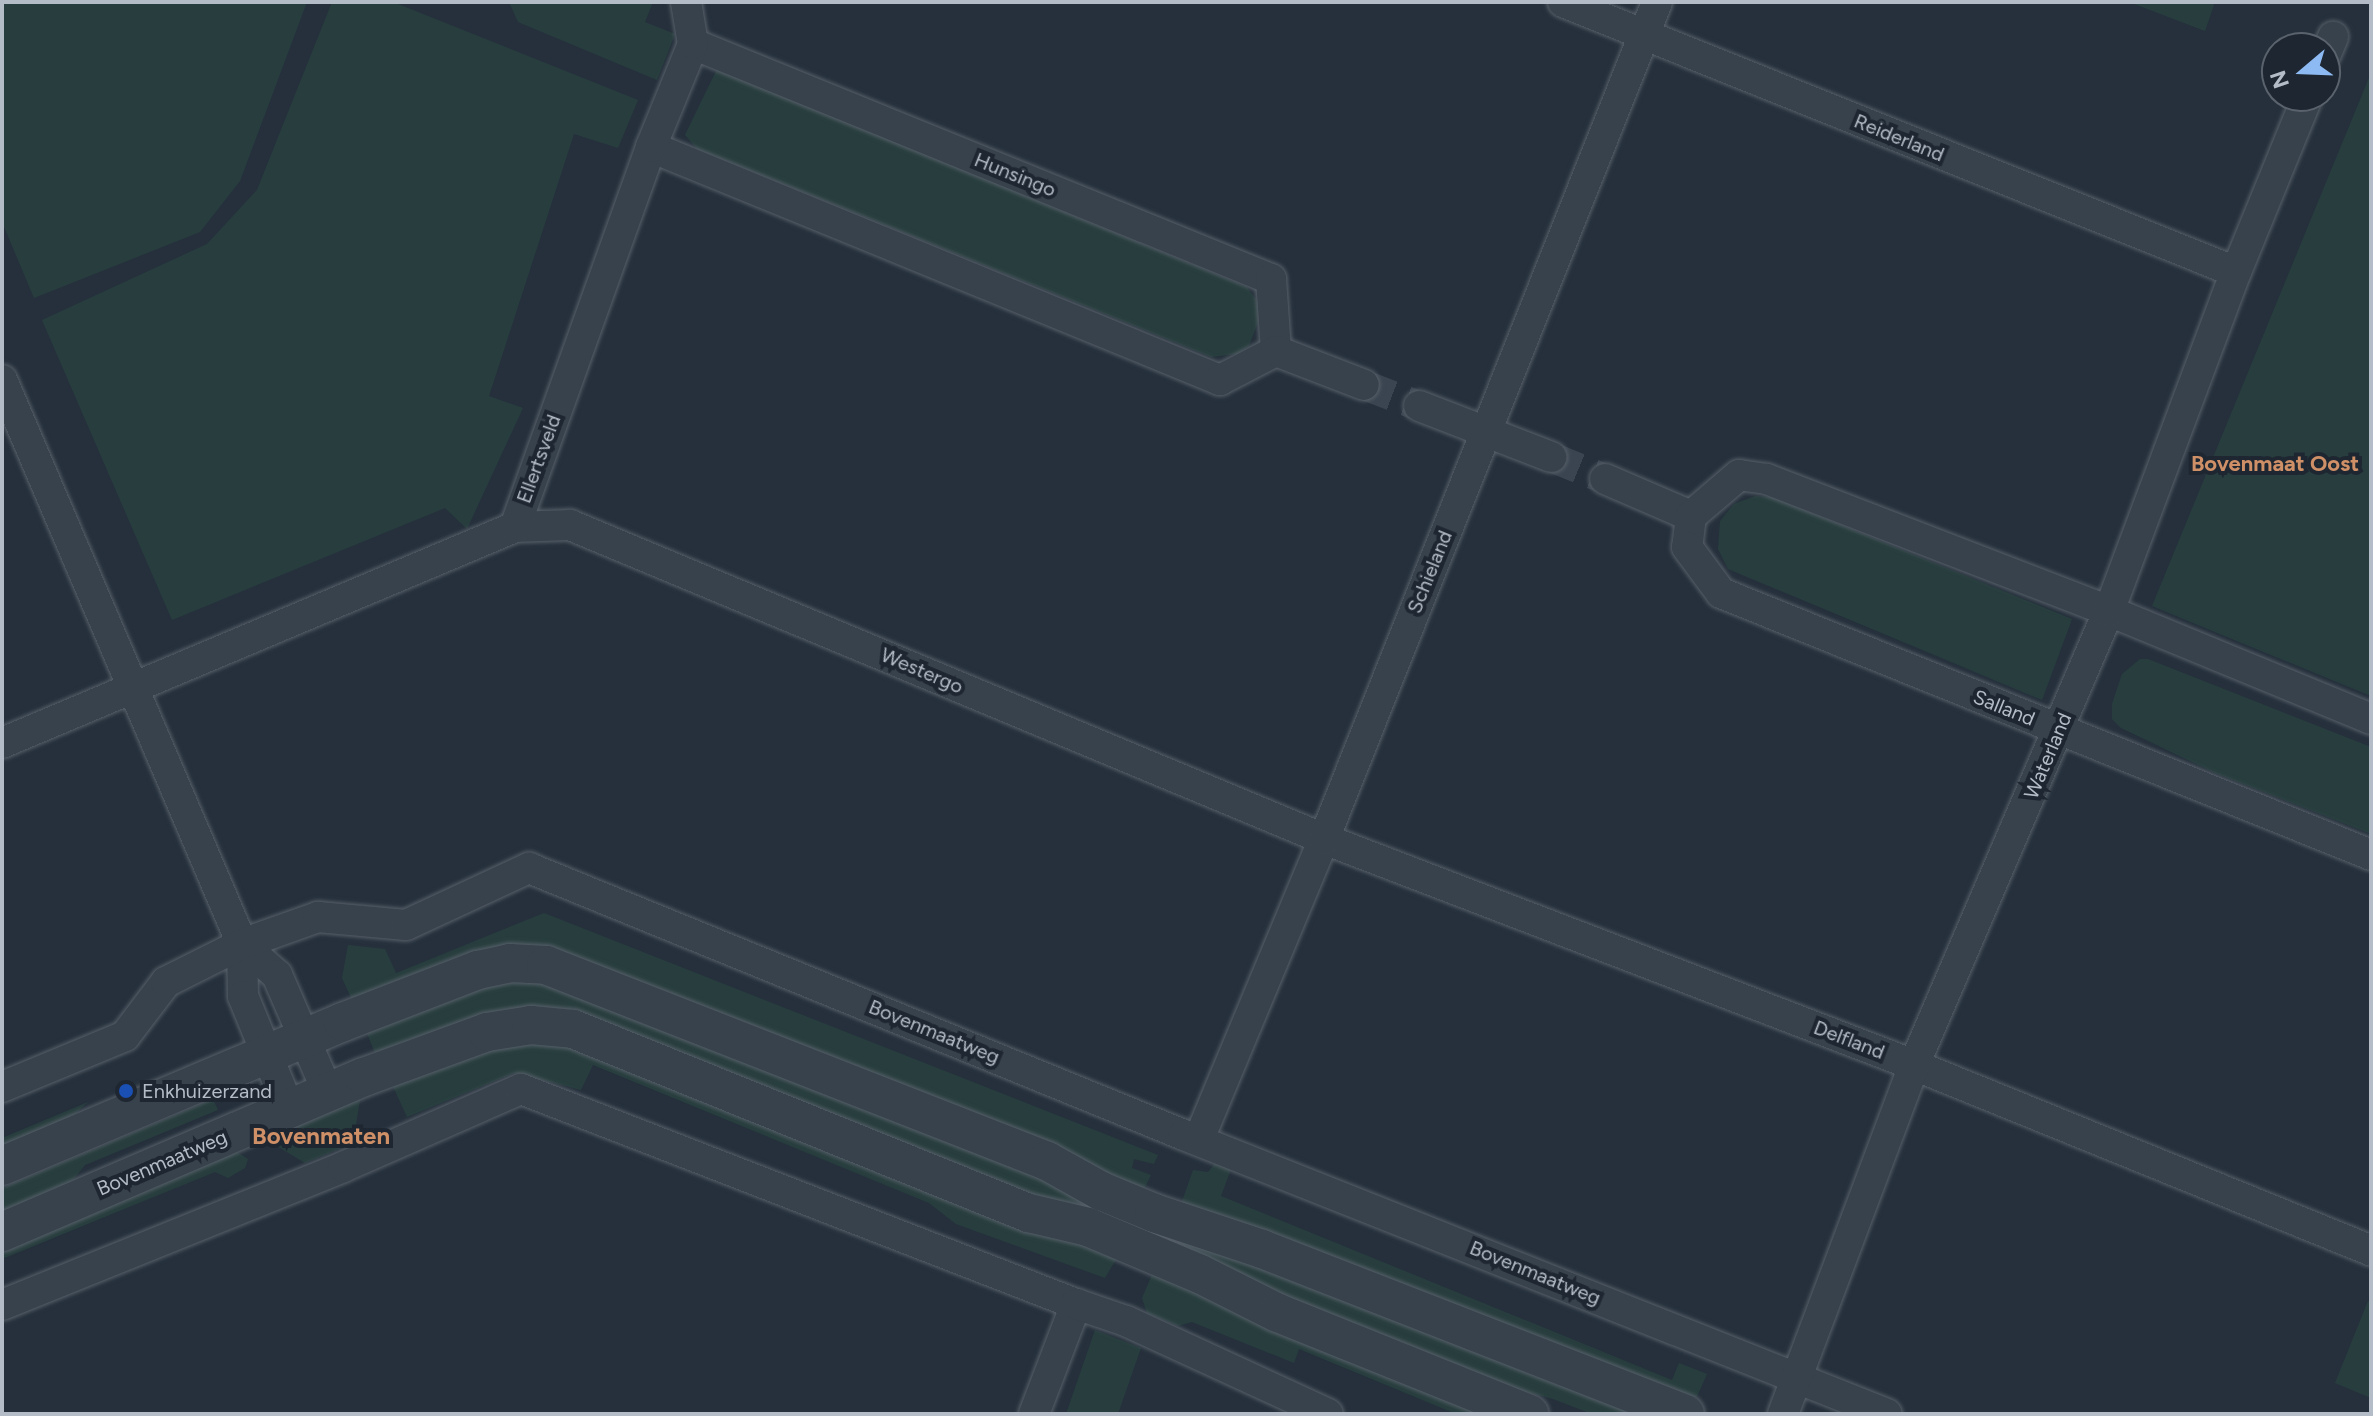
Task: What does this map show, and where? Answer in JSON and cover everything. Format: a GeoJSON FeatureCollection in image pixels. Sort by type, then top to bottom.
{"type":"FeatureCollection","features":[{"type":"Feature","properties":{"kind":"street"},"geometry":{"type":"LineString","coordinates":[[686,2],[693,44]]}},
{"type":"Feature","properties":{"kind":"street","name":"Reiderland"},"geometry":{"type":"LineString","coordinates":[[1563,2],[2236,272]]}},
{"type":"Feature","properties":{"kind":"street","name":"Schieland"},"geometry":{"type":"LineString","coordinates":[[1199,1139],[1324,839],[1657,2]]}},
{"type":"Feature","properties":{"kind":"street","name":"Ellertsveld"},"geometry":{"type":"LineString","coordinates":[[2,743],[515,527],[651,147],[693,44]]}},
{"type":"Feature","properties":{"kind":"street","name":"Hunsingo"},"geometry":{"type":"LineString","coordinates":[[693,44],[1271,279],[1276,351]]}},
{"type":"Feature","properties":{"kind":"street","name":"Waterland"},"geometry":{"type":"LineString","coordinates":[[1783,1414],[1914,1065],[2109,611],[2236,272],[2301,112]]}},
{"type":"Feature","properties":{"kind":"street"},"geometry":{"type":"LineString","coordinates":[[651,147],[1220,380],[1276,351],[1364,385]]}},
{"type":"Feature","properties":{"kind":"street"},"geometry":{"type":"LineString","coordinates":[[2,380],[242,944],[243,996],[289,1109]]}},
{"type":"Feature","properties":{"kind":"street"},"geometry":{"type":"LineString","coordinates":[[1419,406],[1551,457]]}},
{"type":"Feature","properties":{"kind":"street"},"geometry":{"type":"LineString","coordinates":[[1605,479],[1691,516],[1739,475],[1767,479],[2109,611],[2371,719]]}},
{"type":"Feature","properties":{"kind":"street","name":"Salland"},"geometry":{"type":"LineString","coordinates":[[1691,516],[1687,547],[1721,593],[2371,855]]}},
{"type":"Feature","properties":{"kind":"street","name":"Westergo"},"geometry":{"type":"LineString","coordinates":[[515,527],[570,525],[1324,839]]}},
{"type":"Feature","properties":{"kind":"street","name":"Delfland"},"geometry":{"type":"LineString","coordinates":[[1324,839],[1914,1065],[2371,1251]]}},
{"type":"Feature","properties":{"kind":"street","name":"Bovenmaatweg"},"geometry":{"type":"LineString","coordinates":[[2,1087],[125,1036],[166,982],[242,944],[318,917],[406,925],[529,868],[1887,1414]]}},
{"type":"Feature","properties":{"kind":"street"},"geometry":{"type":"LineString","coordinates":[[242,944],[277,975],[328,1093]]}},
{"type":"Feature","properties":{"kind":"street"},"geometry":{"type":"LineString","coordinates":[[2,1166],[478,970],[510,963],[546,965],[1047,1161],[1101,1191],[1154,1213],[1262,1249],[1685,1414]]}},
{"type":"Feature","properties":{"kind":"street","name":"Bovenmaatweg"},"geometry":{"type":"LineString","coordinates":[[2,1232],[289,1109],[487,1032],[531,1025],[573,1029],[1029,1213],[1088,1227],[1200,1274],[1278,1313],[1529,1414]]}},
{"type":"Feature","properties":{"kind":"street"},"geometry":{"type":"LineString","coordinates":[[2,1305],[328,1173],[521,1089],[1126,1321],[1274,1404],[1328,1414]]}},
{"type":"Feature","properties":{"kind":"street"},"geometry":{"type":"LineString","coordinates":[[1034,1414],[1076,1304]]}},
{"type":"Feature","properties":{"kind":"green space"},"geometry":{"type":"Polygon","coordinates":[[[2,2],[307,2],[240,181],[200,232],[34,298],[2,222],[2,2]]]}},
{"type":"Feature","properties":{"kind":"green space"},"geometry":{"type":"Polygon","coordinates":[[[332,2],[393,2],[638,100],[618,148],[574,134],[489,396],[523,408],[467,529],[445,508],[172,620],[42,320],[207,244],[257,190],[332,2]]]}},
{"type":"Feature","properties":{"kind":"green space"},"geometry":{"type":"Polygon","coordinates":[[[509,2],[653,2],[645,22],[675,34],[657,80],[518,22],[509,2]]]}},
{"type":"Feature","properties":{"kind":"green space"},"geometry":{"type":"Polygon","coordinates":[[[2129,2],[2215,2],[2205,31],[2129,2]]]}},
{"type":"Feature","properties":{"kind":"green space"},"geometry":{"type":"Polygon","coordinates":[[[717,69],[1247,287],[1263,309],[1249,346],[1237,354],[1211,357],[697,149],[685,135],[717,69]]]}},
{"type":"Feature","properties":{"kind":"green space"},"geometry":{"type":"Polygon","coordinates":[[[2371,73],[2371,696],[2152,606],[2371,73]]]}},
{"type":"Feature","properties":{"kind":"green space"},"geometry":{"type":"Polygon","coordinates":[[[1755,496],[1772,497],[2072,619],[2042,700],[1728,569],[1718,549],[1720,521],[1734,504],[1755,496]]]}},
{"type":"Feature","properties":{"kind":"green space"},"geometry":{"type":"Polygon","coordinates":[[[2140,659],[2148,659],[2371,747],[2371,834],[2215,773],[2121,728],[2112,719],[2112,704],[2122,674],[2140,659]]]}},
{"type":"Feature","properties":{"kind":"green space"},"geometry":{"type":"Polygon","coordinates":[[[544,913],[1158,1155],[1154,1164],[1134,1159],[1132,1168],[1151,1175],[1142,1193],[540,953],[353,1002],[342,978],[348,945],[385,949],[396,973],[544,913]]]}},
{"type":"Feature","properties":{"kind":"green space"},"geometry":{"type":"Polygon","coordinates":[[[527,981],[581,989],[1131,1216],[1127,1232],[613,1033],[377,1058],[366,1031],[495,984],[527,981]]]}},
{"type":"Feature","properties":{"kind":"green space"},"geometry":{"type":"Polygon","coordinates":[[[506,1042],[556,1042],[1118,1256],[1105,1278],[956,1224],[929,1203],[593,1065],[581,1090],[514,1073],[407,1117],[390,1080],[506,1042]]]}},
{"type":"Feature","properties":{"kind":"green space"},"geometry":{"type":"Polygon","coordinates":[[[361,1094],[353,1143],[305,1163],[260,1136],[361,1094]]]}},
{"type":"Feature","properties":{"kind":"green space"},"geometry":{"type":"Polygon","coordinates":[[[213,1099],[218,1110],[85,1165],[70,1184],[2,1215],[2,1188],[213,1099]]]}},
{"type":"Feature","properties":{"kind":"green space"},"geometry":{"type":"Polygon","coordinates":[[[88,1102],[57,1131],[2,1159],[2,1138],[88,1102]]]}},
{"type":"Feature","properties":{"kind":"green space"},"geometry":{"type":"Polygon","coordinates":[[[237,1152],[248,1159],[245,1168],[228,1178],[215,1172],[2,1259],[2,1246],[237,1152]]]}},
{"type":"Feature","properties":{"kind":"green space"},"geometry":{"type":"Polygon","coordinates":[[[1215,1163],[1231,1169],[1221,1196],[1672,1380],[1679,1363],[1707,1374],[1692,1408],[1180,1207],[1193,1170],[1208,1172],[1215,1163]]]}},
{"type":"Feature","properties":{"kind":"green space"},"geometry":{"type":"Polygon","coordinates":[[[1180,1238],[1292,1274],[1635,1414],[1592,1414],[1553,1399],[1471,1378],[1174,1251],[1180,1238]]]}},
{"type":"Feature","properties":{"kind":"green space"},"geometry":{"type":"Polygon","coordinates":[[[1154,1270],[1490,1414],[1456,1414],[1299,1349],[1294,1363],[1192,1322],[1178,1326],[1147,1313],[1142,1298],[1154,1270]]]}},
{"type":"Feature","properties":{"kind":"green space"},"geometry":{"type":"Polygon","coordinates":[[[2368,1301],[2371,1303],[2371,1398],[2335,1383],[2368,1301]]]}},
{"type":"Feature","properties":{"kind":"green space"},"geometry":{"type":"Polygon","coordinates":[[[1095,1330],[1141,1348],[1118,1414],[1066,1414],[1095,1330]]]}},
{"type":"Feature","properties":{"kind":"tunnel"},"geometry":{"type":"LineString","coordinates":[[1364,385],[1419,406]]}},
{"type":"Feature","properties":{"kind":"tunnel"},"geometry":{"type":"LineString","coordinates":[[1551,457],[1605,479]]}},
{"type":"Feature","properties":{"kind":"place","name":"Enkhuizerzand"},"geometry":{"type":"Point","coordinates":[126,1091]}},
{"type":"Feature","properties":{"kind":"district","name":"Bovenmaat Oost"},"geometry":{"type":"Point","coordinates":[2275,464]}},
{"type":"Feature","properties":{"kind":"district","name":"Bovenmaten"},"geometry":{"type":"Point","coordinates":[321,1136]}}]}
